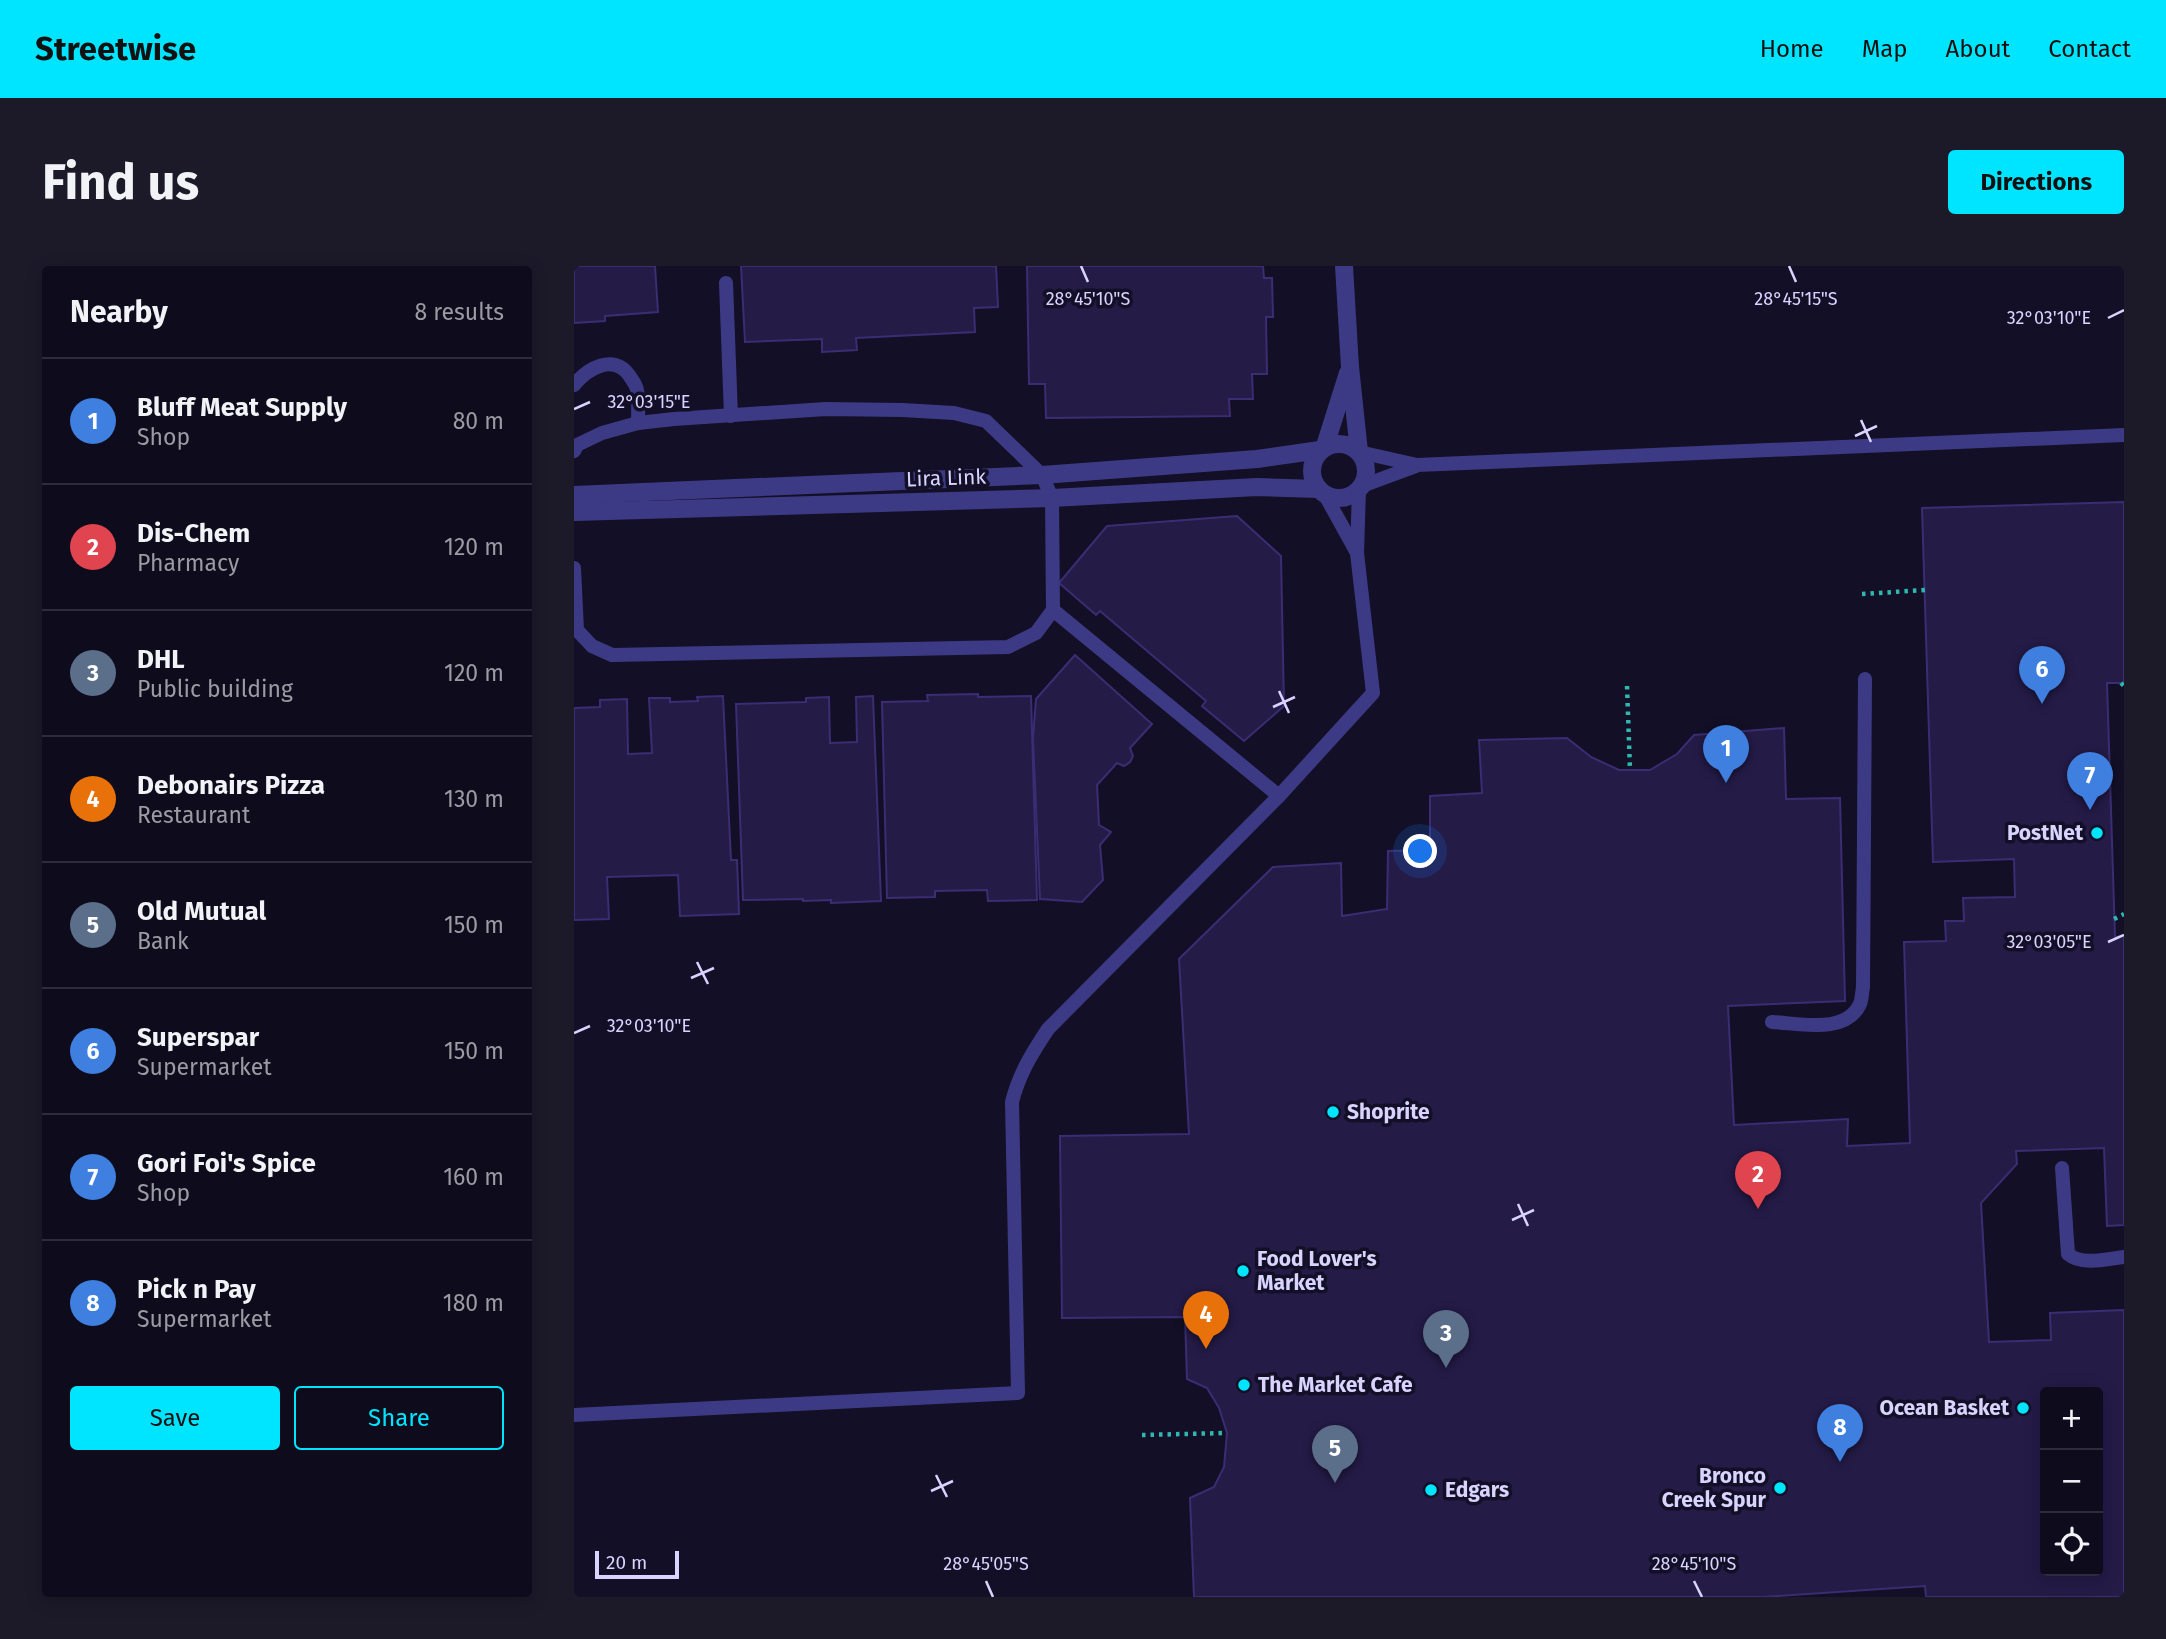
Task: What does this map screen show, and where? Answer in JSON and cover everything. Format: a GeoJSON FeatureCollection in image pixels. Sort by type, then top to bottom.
{"type":"FeatureCollection","features":[{"type":"Feature","properties":{"kind":"street"},"geometry":{"type":"LineString","coordinates":[[1344,266],[1350,367],[1359,452]]}},
{"type":"Feature","properties":{"kind":"street"},"geometry":{"type":"LineString","coordinates":[[1323,448],[1340,443],[1351,445],[1365,461],[1367,472],[1361,487],[1349,497],[1338,499],[1322,492],[1313,480],[1311,470],[1314,459],[1323,448],[1350,367]]}},
{"type":"Feature","properties":{"kind":"street","name":"Lira Link"},"geometry":{"type":"LineString","coordinates":[[574,495],[1042,475],[1256,459],[1323,448]]}},
{"type":"Feature","properties":{"kind":"street","name":"Lira Link"},"geometry":{"type":"LineString","coordinates":[[574,512],[1052,498],[1257,488],[1322,492]]}},
{"type":"Feature","properties":{"kind":"lane"},"geometry":{"type":"LineString","coordinates":[[726,283],[731,416]]}},
{"type":"Feature","properties":{"kind":"lane"},"geometry":{"type":"LineString","coordinates":[[574,385],[582,375],[596,366],[610,363],[625,370],[637,387],[638,423]]}},
{"type":"Feature","properties":{"kind":"lane"},"geometry":{"type":"LineString","coordinates":[[574,568],[577,630],[592,646],[612,655],[1008,646],[1036,633],[1053,610],[1052,498],[1042,475],[986,421],[954,413],[826,410],[638,423],[575,444]]}},
{"type":"Feature","properties":{"kind":"lane"},"geometry":{"type":"LineString","coordinates":[[1359,452],[1417,465],[2124,435]]}},
{"type":"Feature","properties":{"kind":"lane"},"geometry":{"type":"LineString","coordinates":[[574,1415],[1018,1392],[1012,1102],[1022,1072],[1029,1056],[1048,1029],[1279,796],[1373,693],[1357,553],[1361,487],[1417,465]]}},
{"type":"Feature","properties":{"kind":"lane"},"geometry":{"type":"LineString","coordinates":[[1322,492],[1357,553]]}},
{"type":"Feature","properties":{"kind":"lane"},"geometry":{"type":"LineString","coordinates":[[1053,610],[1279,796]]}},
{"type":"Feature","properties":{"kind":"lane"},"geometry":{"type":"LineString","coordinates":[[1772,1022],[1827,1025],[1840,1022],[1860,1004],[1864,987],[1865,679]]}},
{"type":"Feature","properties":{"kind":"lane"},"geometry":{"type":"LineString","coordinates":[[2062,1168],[2068,1254],[2083,1261],[2124,1257]]}},
{"type":"Feature","properties":{"kind":"path"},"geometry":{"type":"LineString","coordinates":[[1862,594],[1925,590]]}},
{"type":"Feature","properties":{"kind":"path"},"geometry":{"type":"LineString","coordinates":[[1627,686],[1630,770]]}},
{"type":"Feature","properties":{"kind":"path"},"geometry":{"type":"LineString","coordinates":[[2114,919],[2124,914]]}},
{"type":"Feature","properties":{"kind":"path"},"geometry":{"type":"LineString","coordinates":[[1142,1435],[1227,1433]]}},
{"type":"Feature","properties":{"kind":"building"},"geometry":{"type":"Polygon","coordinates":[[[574,266],[655,266],[658,312],[605,316],[605,321],[574,323],[574,266]]]}},
{"type":"Feature","properties":{"kind":"building"},"geometry":{"type":"Polygon","coordinates":[[[741,266],[996,266],[998,307],[974,308],[975,332],[856,338],[857,350],[822,352],[822,339],[745,342],[741,266]]]}},
{"type":"Feature","properties":{"kind":"building"},"geometry":{"type":"Polygon","coordinates":[[[1027,266],[1263,266],[1264,278],[1272,278],[1273,317],[1266,317],[1267,374],[1252,374],[1253,399],[1229,399],[1230,416],[1046,418],[1045,384],[1029,384],[1027,266]]]}},
{"type":"Feature","properties":{"kind":"building"},"geometry":{"type":"Polygon","coordinates":[[[2124,502],[2124,683],[2107,683],[2115,937],[2124,936],[2124,1225],[2107,1226],[2104,1148],[2016,1151],[2017,1164],[1981,1203],[1989,1342],[2051,1340],[2050,1313],[2124,1310],[2124,1597],[1926,1597],[1925,1586],[1763,1597],[1194,1597],[1190,1498],[1214,1487],[1224,1467],[1227,1433],[1219,1408],[1207,1388],[1187,1379],[1185,1317],[1062,1318],[1060,1136],[1189,1134],[1179,959],[1273,867],[1341,863],[1342,916],[1387,909],[1388,851],[1430,850],[1430,796],[1482,793],[1479,740],[1567,738],[1591,757],[1619,770],[1650,770],[1677,754],[1694,735],[1784,728],[1786,799],[1840,798],[1845,1001],[1728,1006],[1734,1125],[1848,1119],[1847,1146],[1910,1143],[1904,942],[1946,941],[1945,921],[1964,921],[1963,898],[2015,897],[2014,859],[1933,862],[1922,508],[2124,502]]]}},
{"type":"Feature","properties":{"kind":"building"},"geometry":{"type":"Polygon","coordinates":[[[1237,516],[1281,556],[1284,706],[1244,741],[1202,706],[1206,701],[1100,611],[1096,615],[1059,583],[1107,526],[1237,516]]]}},
{"type":"Feature","properties":{"kind":"building"},"geometry":{"type":"Polygon","coordinates":[[[1075,655],[1152,724],[1130,748],[1133,756],[1130,762],[1124,766],[1117,763],[1097,785],[1099,825],[1111,832],[1100,845],[1103,880],[1082,902],[1040,899],[1033,738],[1036,699],[1075,655]]]}},
{"type":"Feature","properties":{"kind":"building"},"geometry":{"type":"Polygon","coordinates":[[[978,694],[978,697],[1031,696],[1037,900],[988,901],[987,890],[935,891],[935,897],[887,898],[882,702],[928,701],[927,695],[978,694]]]}},
{"type":"Feature","properties":{"kind":"building"},"geometry":{"type":"Polygon","coordinates":[[[723,696],[731,860],[737,860],[739,914],[680,916],[678,875],[607,877],[609,919],[574,920],[574,708],[600,707],[600,700],[627,699],[628,754],[652,753],[649,698],[670,698],[670,702],[698,701],[697,697],[723,696]]]}},
{"type":"Feature","properties":{"kind":"building"},"geometry":{"type":"Polygon","coordinates":[[[873,696],[881,901],[831,903],[831,900],[803,899],[743,900],[736,704],[806,702],[806,698],[829,697],[830,743],[857,742],[856,697],[873,696]]]}},
{"type":"Feature","properties":{"kind":"place","name":"Superspar"},"geometry":{"type":"Point","coordinates":[2042,704]}},
{"type":"Feature","properties":{"kind":"place","name":"Bluff Meat Supply"},"geometry":{"type":"Point","coordinates":[1726,783]}},
{"type":"Feature","properties":{"kind":"place","name":"Gori Foi's Spice"},"geometry":{"type":"Point","coordinates":[2090,810]}},
{"type":"Feature","properties":{"kind":"place","name":"PostNet"},"geometry":{"type":"Point","coordinates":[2097,833]}},
{"type":"Feature","properties":{"kind":"place","name":"Shoprite"},"geometry":{"type":"Point","coordinates":[1333,1112]}},
{"type":"Feature","properties":{"kind":"place","name":"Dis-Chem"},"geometry":{"type":"Point","coordinates":[1758,1209]}},
{"type":"Feature","properties":{"kind":"place","name":"Food Lover's Market"},"geometry":{"type":"Point","coordinates":[1243,1271]}},
{"type":"Feature","properties":{"kind":"place","name":"Debonairs Pizza"},"geometry":{"type":"Point","coordinates":[1206,1349]}},
{"type":"Feature","properties":{"kind":"place","name":"DHL"},"geometry":{"type":"Point","coordinates":[1446,1368]}},
{"type":"Feature","properties":{"kind":"place","name":"The Market Cafe"},"geometry":{"type":"Point","coordinates":[1244,1385]}},
{"type":"Feature","properties":{"kind":"place","name":"Ocean Basket"},"geometry":{"type":"Point","coordinates":[2023,1408]}},
{"type":"Feature","properties":{"kind":"place","name":"Pick n Pay"},"geometry":{"type":"Point","coordinates":[1840,1462]}},
{"type":"Feature","properties":{"kind":"place","name":"Old Mutual"},"geometry":{"type":"Point","coordinates":[1335,1483]}},
{"type":"Feature","properties":{"kind":"place","name":"Bronco Creek Spur"},"geometry":{"type":"Point","coordinates":[1780,1488]}},
{"type":"Feature","properties":{"kind":"place","name":"Edgars"},"geometry":{"type":"Point","coordinates":[1431,1490]}}]}
